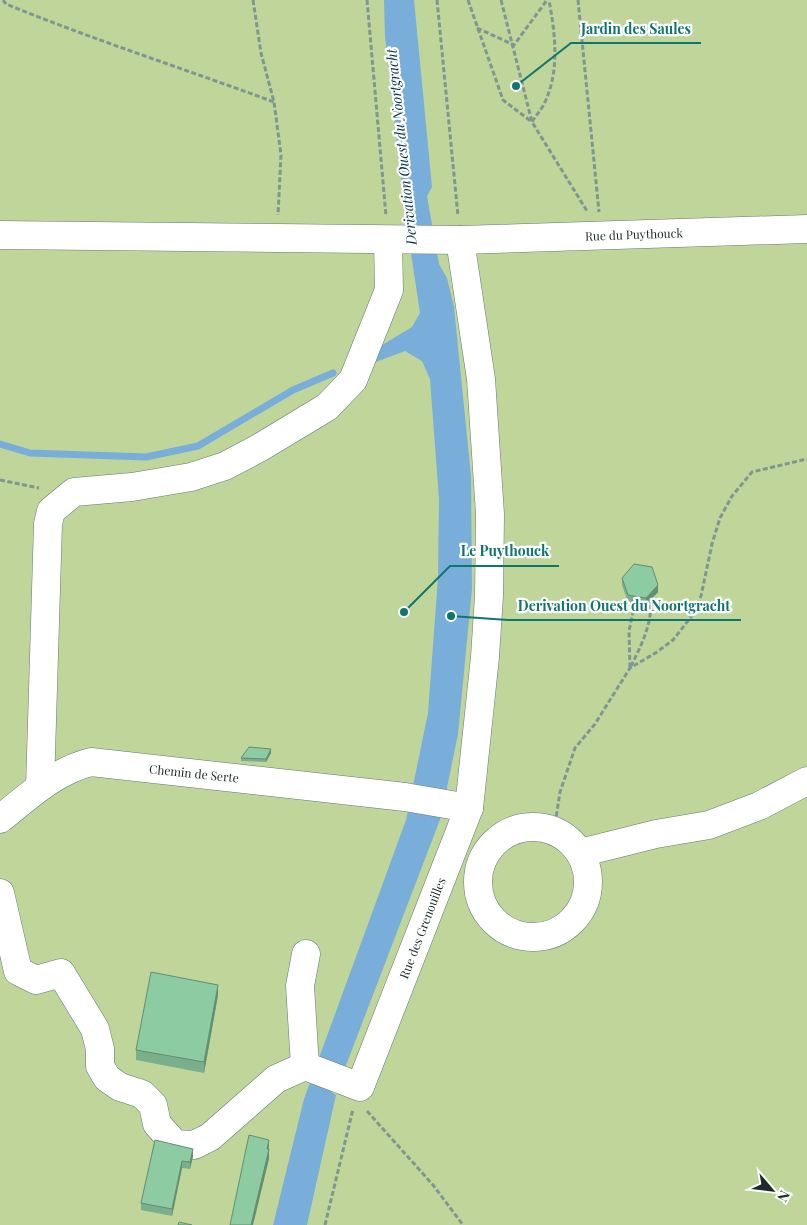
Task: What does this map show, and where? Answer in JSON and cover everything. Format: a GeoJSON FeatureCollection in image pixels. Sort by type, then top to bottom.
{"type":"FeatureCollection","features":[{"type":"Feature","properties":{"kind":"street","name":"Rue du Puythouck"},"geometry":{"type":"LineString","coordinates":[[0,235],[454,240],[807,229]]}},
{"type":"Feature","properties":{"kind":"street"},"geometry":{"type":"LineString","coordinates":[[40,787],[48,524],[51,511],[74,492],[132,487],[191,477],[225,466],[327,407],[353,380],[389,290],[396,240]]}},
{"type":"Feature","properties":{"kind":"street","name":"Rue des Grenouilles"},"geometry":{"type":"LineString","coordinates":[[353,1088],[456,805],[473,767],[486,642],[490,524],[483,398],[454,240]]}},
{"type":"Feature","properties":{"kind":"street","name":"Chemin de Serte"},"geometry":{"type":"LineString","coordinates":[[0,819],[40,787],[70,767],[91,762],[405,797],[456,805]]}},
{"type":"Feature","properties":{"kind":"street"},"geometry":{"type":"LineString","coordinates":[[580,853],[656,834],[709,825],[759,806],[807,781]]}},
{"type":"Feature","properties":{"kind":"street"},"geometry":{"type":"LineString","coordinates":[[456,805],[489,849]]}},
{"type":"Feature","properties":{"kind":"street"},"geometry":{"type":"LineString","coordinates":[[536,827],[554,831],[569,840],[580,853],[587,870],[588,888],[578,914],[558,932],[531,937],[505,929],[491,917],[482,902],[479,874],[489,849],[502,837],[518,829],[536,827]]}},
{"type":"Feature","properties":{"kind":"street"},"geometry":{"type":"LineString","coordinates":[[0,892],[18,971],[36,980],[62,973],[95,1029],[100,1049],[100,1066],[106,1078],[120,1087],[142,1094],[153,1105],[157,1124],[175,1144],[194,1145],[210,1137],[276,1080],[307,1066],[353,1088]]}},
{"type":"Feature","properties":{"kind":"street"},"geometry":{"type":"LineString","coordinates":[[306,954],[300,986],[307,1066]]}},
{"type":"Feature","properties":{"kind":"path"},"geometry":{"type":"LineString","coordinates":[[3,0],[6,4],[80,34],[194,72],[274,102]]}},
{"type":"Feature","properties":{"kind":"path"},"geometry":{"type":"LineString","coordinates":[[253,0],[261,52],[274,102],[281,155],[277,204],[280,238]]}},
{"type":"Feature","properties":{"kind":"path"},"geometry":{"type":"LineString","coordinates":[[367,0],[382,150],[396,240]]}},
{"type":"Feature","properties":{"kind":"path"},"geometry":{"type":"LineString","coordinates":[[437,0],[454,240]]}},
{"type":"Feature","properties":{"kind":"path"},"geometry":{"type":"LineString","coordinates":[[468,0],[503,100],[532,122]]}},
{"type":"Feature","properties":{"kind":"path"},"geometry":{"type":"LineString","coordinates":[[501,0],[514,45],[532,122],[602,235]]}},
{"type":"Feature","properties":{"kind":"path"},"geometry":{"type":"LineString","coordinates":[[514,45],[548,0]]}},
{"type":"Feature","properties":{"kind":"path"},"geometry":{"type":"LineString","coordinates":[[532,122],[545,102],[555,67],[554,27],[548,0]]}},
{"type":"Feature","properties":{"kind":"path"},"geometry":{"type":"LineString","coordinates":[[578,0],[602,235]]}},
{"type":"Feature","properties":{"kind":"path"},"geometry":{"type":"LineString","coordinates":[[477,28],[514,45]]}},
{"type":"Feature","properties":{"kind":"path"},"geometry":{"type":"LineString","coordinates":[[630,668],[673,640],[694,613],[701,596],[712,544],[720,518],[741,483],[752,472],[807,459]]}},
{"type":"Feature","properties":{"kind":"path"},"geometry":{"type":"LineString","coordinates":[[0,480],[39,487],[62,500]]}},
{"type":"Feature","properties":{"kind":"path"},"geometry":{"type":"LineString","coordinates":[[554,831],[560,792],[575,748],[595,724],[630,668],[647,631],[652,611],[651,600]]}},
{"type":"Feature","properties":{"kind":"path"},"geometry":{"type":"LineString","coordinates":[[630,668],[629,631],[635,603]]}},
{"type":"Feature","properties":{"kind":"path"},"geometry":{"type":"LineString","coordinates":[[325,1225],[353,1088]]}},
{"type":"Feature","properties":{"kind":"path"},"geometry":{"type":"LineString","coordinates":[[353,1088],[433,1185],[463,1225]]}},
{"type":"Feature","properties":{"kind":"green space"},"geometry":{"type":"Polygon","coordinates":[[[0,0],[807,0],[807,1225],[0,1225],[0,0]]]}},
{"type":"Feature","properties":{"kind":"water"},"geometry":{"type":"Polygon","coordinates":[[[384,0],[414,0],[432,187],[427,196],[439,264],[447,278],[454,307],[471,476],[472,589],[458,734],[441,817],[345,1068],[331,1092],[336,1095],[307,1225],[273,1225],[304,1099],[406,820],[428,713],[438,578],[439,499],[430,379],[422,361],[405,351],[373,363],[374,350],[412,327],[420,313],[411,253],[412,221],[401,178],[385,37],[384,0]]]}},
{"type":"Feature","properties":{"kind":"building"},"geometry":{"type":"Polygon","coordinates":[[[634,564],[652,567],[658,585],[646,598],[628,595],[622,578],[634,564]]]}},
{"type":"Feature","properties":{"kind":"building"},"geometry":{"type":"Polygon","coordinates":[[[249,747],[271,749],[266,759],[241,758],[249,747]]]}},
{"type":"Feature","properties":{"kind":"building"},"geometry":{"type":"Polygon","coordinates":[[[151,972],[218,985],[204,1062],[136,1050],[151,972]]]}},
{"type":"Feature","properties":{"kind":"building"},"geometry":{"type":"Polygon","coordinates":[[[249,1135],[269,1140],[267,1149],[269,1149],[251,1225],[230,1225],[249,1135]]]}},
{"type":"Feature","properties":{"kind":"building"},"geometry":{"type":"Polygon","coordinates":[[[155,1140],[193,1149],[190,1162],[182,1161],[172,1209],[141,1203],[155,1140]]]}},
{"type":"Feature","properties":{"kind":"building"},"geometry":{"type":"Polygon","coordinates":[[[179,1222],[192,1225],[178,1225],[179,1222]]]}},
{"type":"Feature","properties":{"kind":"waterway"},"geometry":{"type":"LineString","coordinates":[[0,444],[30,453],[146,457],[198,446],[293,390],[333,373]]}},
{"type":"Feature","properties":{"kind":"place","name":"Jardin des Saules"},"geometry":{"type":"Point","coordinates":[516,86]}},
{"type":"Feature","properties":{"kind":"place","name":"Le Puythouck"},"geometry":{"type":"Point","coordinates":[404,612]}},
{"type":"Feature","properties":{"kind":"place","name":"Derivation Ouest du Noortgracht"},"geometry":{"type":"Point","coordinates":[451,616]}}]}
